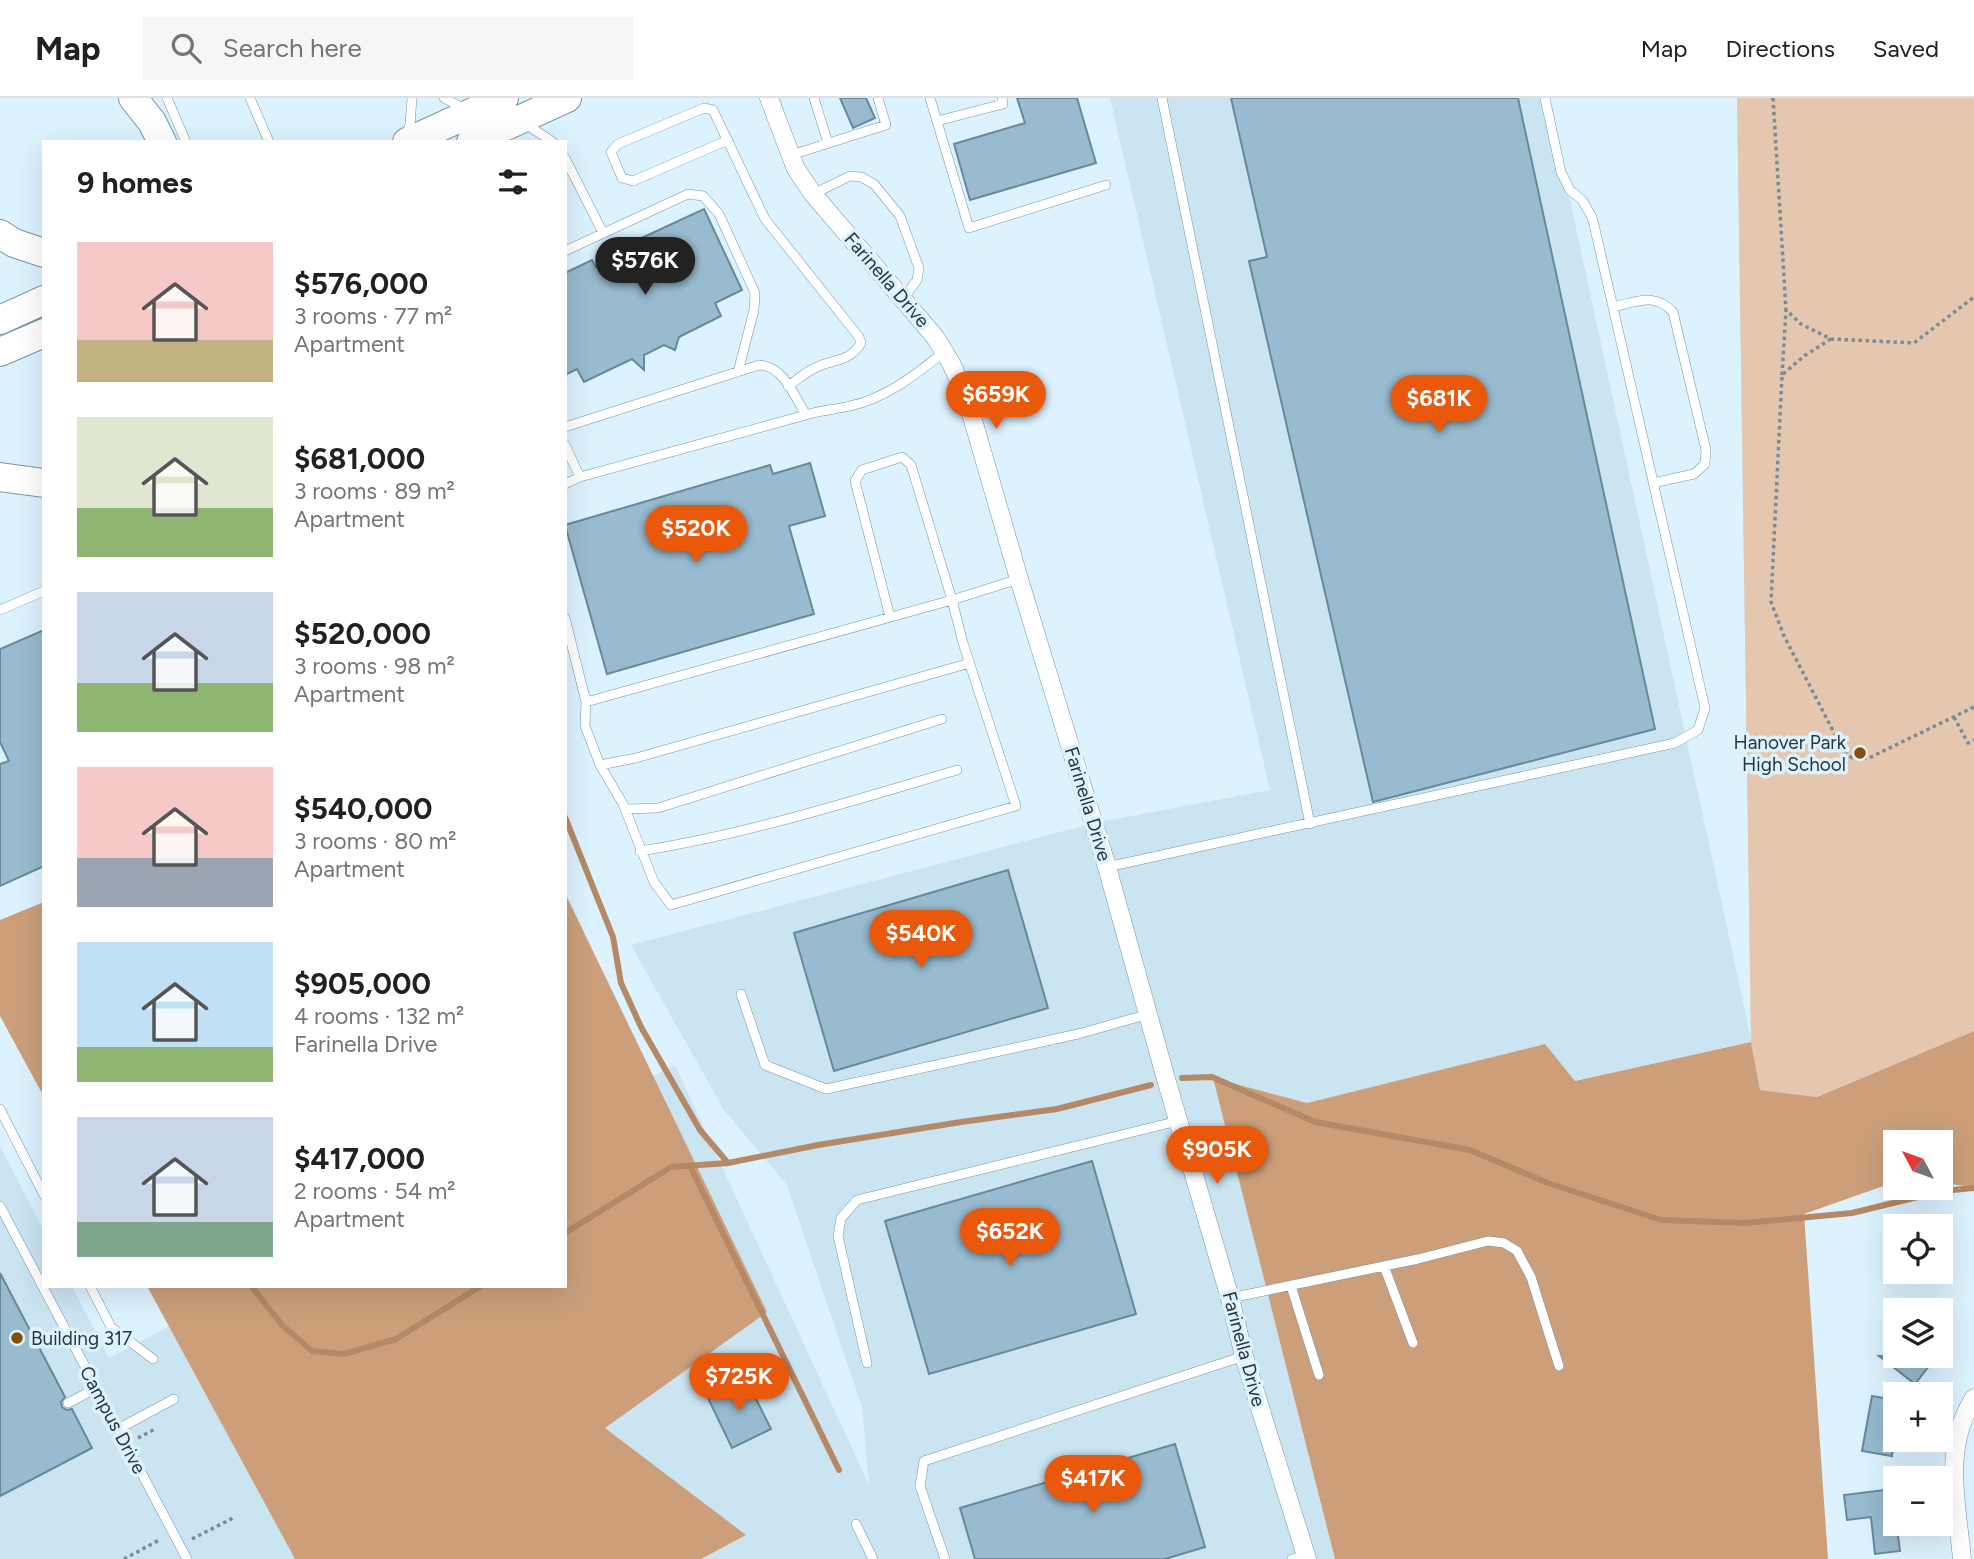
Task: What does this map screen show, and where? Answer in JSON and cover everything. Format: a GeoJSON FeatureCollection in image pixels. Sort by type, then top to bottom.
{"type":"FeatureCollection","features":[{"type":"Feature","properties":{"kind":"main road"},"geometry":{"type":"LineString","coordinates":[[133,98],[154,121]]}},
{"type":"Feature","properties":{"kind":"main road"},"geometry":{"type":"LineString","coordinates":[[410,140],[473,112],[512,109],[567,98]]}},
{"type":"Feature","properties":{"kind":"main road"},"geometry":{"type":"LineString","coordinates":[[473,140],[512,109]]}},
{"type":"Feature","properties":{"kind":"main road"},"geometry":{"type":"LineString","coordinates":[[0,234],[14,243],[42,252]]}},
{"type":"Feature","properties":{"kind":"main road"},"geometry":{"type":"LineString","coordinates":[[0,320],[42,301]]}},
{"type":"Feature","properties":{"kind":"main road"},"geometry":{"type":"LineString","coordinates":[[0,352],[42,334]]}},
{"type":"Feature","properties":{"kind":"main road"},"geometry":{"type":"LineString","coordinates":[[8,478],[42,483]]}},
{"type":"Feature","properties":{"kind":"street","name":"Farinella Drive"},"geometry":{"type":"LineString","coordinates":[[769,98],[796,169],[813,194],[935,337],[966,396],[1018,579],[1107,867],[1302,1558]]}},
{"type":"Feature","properties":{"kind":"street"},"geometry":{"type":"LineString","coordinates":[[1962,1559],[1953,1459],[1958,1433],[1974,1398]]}},
{"type":"Feature","properties":{"kind":"lane"},"geometry":{"type":"LineString","coordinates":[[167,98],[185,140]]}},
{"type":"Feature","properties":{"kind":"lane"},"geometry":{"type":"LineString","coordinates":[[250,98],[268,140]]}},
{"type":"Feature","properties":{"kind":"lane"},"geometry":{"type":"LineString","coordinates":[[406,140],[412,98]]}},
{"type":"Feature","properties":{"kind":"lane"},"geometry":{"type":"LineString","coordinates":[[443,98],[473,112]]}},
{"type":"Feature","properties":{"kind":"lane"},"geometry":{"type":"LineString","coordinates":[[814,98],[828,143]]}},
{"type":"Feature","properties":{"kind":"lane"},"geometry":{"type":"LineString","coordinates":[[791,155],[886,125],[878,98]]}},
{"type":"Feature","properties":{"kind":"lane"},"geometry":{"type":"LineString","coordinates":[[930,98],[969,228],[1106,185]]}},
{"type":"Feature","properties":{"kind":"lane"},"geometry":{"type":"LineString","coordinates":[[937,121],[1003,104],[1002,98]]}},
{"type":"Feature","properties":{"kind":"lane"},"geometry":{"type":"LineString","coordinates":[[1161,98],[1310,824]]}},
{"type":"Feature","properties":{"kind":"lane"},"geometry":{"type":"LineString","coordinates":[[1107,867],[1675,743],[1698,730],[1704,708],[1592,217],[1582,200],[1570,190],[1561,172],[1545,98]]}},
{"type":"Feature","properties":{"kind":"lane"},"geometry":{"type":"LineString","coordinates":[[728,141],[633,181],[622,178],[611,152],[618,145],[704,108],[713,110],[728,141],[765,219],[861,343],[844,360],[818,366],[788,386]]}},
{"type":"Feature","properties":{"kind":"lane"},"geometry":{"type":"LineString","coordinates":[[512,109],[550,140]]}},
{"type":"Feature","properties":{"kind":"lane"},"geometry":{"type":"LineString","coordinates":[[567,162],[603,233]]}},
{"type":"Feature","properties":{"kind":"lane"},"geometry":{"type":"LineString","coordinates":[[813,194],[849,176],[860,177],[874,184],[900,216],[919,268],[917,279],[902,299]]}},
{"type":"Feature","properties":{"kind":"lane"},"geometry":{"type":"LineString","coordinates":[[567,250],[688,194],[703,196],[709,200],[719,214],[755,293],[754,310],[738,372]]}},
{"type":"Feature","properties":{"kind":"lane"},"geometry":{"type":"LineString","coordinates":[[1613,307],[1653,299],[1665,303],[1673,312],[1706,450],[1705,464],[1693,474],[1653,483]]}},
{"type":"Feature","properties":{"kind":"lane"},"geometry":{"type":"LineString","coordinates":[[567,483],[580,477],[806,415],[852,406],[886,393],[944,352]]}},
{"type":"Feature","properties":{"kind":"lane"},"geometry":{"type":"LineString","coordinates":[[567,427],[760,365],[766,365],[779,373],[806,415]]}},
{"type":"Feature","properties":{"kind":"lane"},"geometry":{"type":"LineString","coordinates":[[567,449],[580,477]]}},
{"type":"Feature","properties":{"kind":"lane"},"geometry":{"type":"LineString","coordinates":[[567,626],[586,702],[585,726],[600,765],[625,809],[653,882],[671,905],[1016,806],[911,465],[902,457],[862,470],[855,481],[890,617]]}},
{"type":"Feature","properties":{"kind":"lane"},"geometry":{"type":"LineString","coordinates":[[8,478],[42,494]]}},
{"type":"Feature","properties":{"kind":"lane"},"geometry":{"type":"LineString","coordinates":[[586,702],[953,600],[1018,579]]}},
{"type":"Feature","properties":{"kind":"lane"},"geometry":{"type":"LineString","coordinates":[[0,610],[42,590]]}},
{"type":"Feature","properties":{"kind":"lane"},"geometry":{"type":"LineString","coordinates":[[600,765],[636,758],[970,663]]}},
{"type":"Feature","properties":{"kind":"lane"},"geometry":{"type":"LineString","coordinates":[[625,809],[658,808],[942,719]]}},
{"type":"Feature","properties":{"kind":"lane"},"geometry":{"type":"LineString","coordinates":[[640,851],[679,845],[862,799],[957,769]]}},
{"type":"Feature","properties":{"kind":"lane"},"geometry":{"type":"LineString","coordinates":[[741,994],[765,1065],[826,1089],[1078,1034],[1149,1014]]}},
{"type":"Feature","properties":{"kind":"lane"},"geometry":{"type":"LineString","coordinates":[[0,1109],[42,1191]]}},
{"type":"Feature","properties":{"kind":"lane"},"geometry":{"type":"LineString","coordinates":[[867,1363],[838,1236],[841,1218],[857,1200],[1178,1121]]}},
{"type":"Feature","properties":{"kind":"lane","name":"Campus Drive"},"geometry":{"type":"LineString","coordinates":[[0,1206],[42,1285]]}},
{"type":"Feature","properties":{"kind":"lane"},"geometry":{"type":"LineString","coordinates":[[1230,1298],[1488,1241],[1504,1243],[1517,1251],[1531,1277],[1559,1366]]}},
{"type":"Feature","properties":{"kind":"lane"},"geometry":{"type":"LineString","coordinates":[[1384,1266],[1413,1343]]}},
{"type":"Feature","properties":{"kind":"lane"},"geometry":{"type":"LineString","coordinates":[[1291,1286],[1319,1375]]}},
{"type":"Feature","properties":{"kind":"lane","name":"Campus Drive"},"geometry":{"type":"LineString","coordinates":[[44,1288],[187,1559]]}},
{"type":"Feature","properties":{"kind":"lane"},"geometry":{"type":"LineString","coordinates":[[91,1288],[111,1327],[153,1359]]}},
{"type":"Feature","properties":{"kind":"lane"},"geometry":{"type":"LineString","coordinates":[[945,1559],[920,1486],[924,1461],[1244,1356]]}},
{"type":"Feature","properties":{"kind":"lane"},"geometry":{"type":"LineString","coordinates":[[68,1403],[97,1388]]}},
{"type":"Feature","properties":{"kind":"lane"},"geometry":{"type":"LineString","coordinates":[[118,1429],[174,1399]]}},
{"type":"Feature","properties":{"kind":"lane"},"geometry":{"type":"LineString","coordinates":[[856,1524],[873,1559]]}},
{"type":"Feature","properties":{"kind":"path"},"geometry":{"type":"LineString","coordinates":[[1773,98],[1786,310],[1771,602],[1784,636],[1843,750],[1852,758],[1869,758],[1974,707]]}},
{"type":"Feature","properties":{"kind":"path"},"geometry":{"type":"LineString","coordinates":[[1786,310],[1801,324],[1831,339],[1914,343],[1974,297]]}},
{"type":"Feature","properties":{"kind":"path"},"geometry":{"type":"LineString","coordinates":[[1782,375],[1804,356],[1831,339]]}},
{"type":"Feature","properties":{"kind":"path"},"geometry":{"type":"LineString","coordinates":[[1954,717],[1968,743],[1974,740]]}},
{"type":"Feature","properties":{"kind":"path"},"geometry":{"type":"LineString","coordinates":[[138,1438],[155,1429]]}},
{"type":"Feature","properties":{"kind":"path"},"geometry":{"type":"LineString","coordinates":[[190,1540],[235,1517]]}},
{"type":"Feature","properties":{"kind":"path"},"geometry":{"type":"LineString","coordinates":[[124,1559],[162,1539]]}},
{"type":"Feature","properties":{"kind":"shaded area"},"geometry":{"type":"Polygon","coordinates":[[[1110,98],[1548,98],[1751,1039],[1737,98],[1974,98],[1974,1031],[1760,1090],[1751,1042],[1575,1081],[1545,1044],[1307,1103],[1213,1079],[1335,1559],[0,1559],[0,1146],[42,1227],[42,1288],[73,1288],[109,1358],[243,1288],[567,1288],[567,1121],[675,1065],[869,1485],[862,1407],[787,1185],[724,1110],[631,945],[1094,823],[1270,790],[1110,98]]]}},
{"type":"Feature","properties":{"kind":"shaded area","name":"Hanover Park High School"},"geometry":{"type":"Polygon","coordinates":[[[1737,98],[1974,98],[1974,1031],[1817,1097],[1760,1090],[1751,1042],[1737,98]]]}},
{"type":"Feature","properties":{"kind":"shaded area"},"geometry":{"type":"Polygon","coordinates":[[[567,897],[767,1312],[605,1428],[746,1535],[701,1559],[295,1559],[148,1288],[567,1288],[567,897]]]}},
{"type":"Feature","properties":{"kind":"shaded area"},"geometry":{"type":"Polygon","coordinates":[[[42,903],[42,1093],[0,1016],[0,920],[42,903]]]}},
{"type":"Feature","properties":{"kind":"shaded area"},"geometry":{"type":"Polygon","coordinates":[[[1974,1031],[1974,1187],[1953,1184],[1953,1130],[1883,1130],[1883,1186],[1804,1214],[1828,1559],[1335,1559],[1213,1078],[1307,1103],[1545,1044],[1575,1081],[1751,1042],[1760,1090],[1817,1097],[1974,1031]]]}},
{"type":"Feature","properties":{"kind":"building"},"geometry":{"type":"Polygon","coordinates":[[[840,98],[866,98],[875,118],[853,128],[840,98]]]}},
{"type":"Feature","properties":{"kind":"building"},"geometry":{"type":"Polygon","coordinates":[[[1017,98],[1077,98],[1096,163],[970,200],[954,144],[1025,123],[1017,98]]]}},
{"type":"Feature","properties":{"kind":"building"},"geometry":{"type":"Polygon","coordinates":[[[1231,98],[1518,98],[1655,729],[1373,802],[1249,261],[1267,257],[1231,98]]]}},
{"type":"Feature","properties":{"kind":"building"},"geometry":{"type":"Polygon","coordinates":[[[704,209],[742,290],[715,303],[721,316],[679,337],[675,350],[664,345],[644,355],[644,370],[632,359],[584,382],[577,369],[567,374],[567,272],[592,260],[596,267],[625,253],[622,247],[704,209]]]}},
{"type":"Feature","properties":{"kind":"building"},"geometry":{"type":"Polygon","coordinates":[[[810,463],[825,516],[789,526],[814,614],[607,674],[567,524],[770,465],[773,474],[810,463]]]}},
{"type":"Feature","properties":{"kind":"building"},"geometry":{"type":"Polygon","coordinates":[[[42,631],[42,867],[0,886],[0,764],[9,761],[0,742],[0,649],[42,631]]]}},
{"type":"Feature","properties":{"kind":"building"},"geometry":{"type":"Polygon","coordinates":[[[1008,870],[1048,1008],[834,1071],[794,933],[1008,870]]]}},
{"type":"Feature","properties":{"kind":"building"},"geometry":{"type":"Polygon","coordinates":[[[1092,1161],[1136,1314],[929,1374],[885,1221],[1092,1161]]]}},
{"type":"Feature","properties":{"kind":"building","name":"Building 317"},"geometry":{"type":"Polygon","coordinates":[[[0,1273],[65,1397],[61,1402],[62,1407],[72,1409],[92,1448],[0,1496],[0,1273]]]}},
{"type":"Feature","properties":{"kind":"building"},"geometry":{"type":"Polygon","coordinates":[[[1894,1368],[1927,1368],[1917,1382],[1912,1382],[1894,1368]]]}},
{"type":"Feature","properties":{"kind":"building"},"geometry":{"type":"Polygon","coordinates":[[[745,1377],[771,1429],[732,1448],[707,1396],[745,1377]]]}},
{"type":"Feature","properties":{"kind":"building"},"geometry":{"type":"Polygon","coordinates":[[[1872,1396],[1883,1398],[1883,1452],[1893,1452],[1892,1456],[1862,1451],[1872,1396]]]}},
{"type":"Feature","properties":{"kind":"building"},"geometry":{"type":"Polygon","coordinates":[[[1175,1444],[1205,1547],[1165,1559],[975,1559],[960,1508],[1175,1444]]]}},
{"type":"Feature","properties":{"kind":"building"},"geometry":{"type":"Polygon","coordinates":[[[1883,1490],[1883,1536],[1898,1536],[1900,1551],[1875,1554],[1871,1517],[1847,1520],[1844,1495],[1883,1490]]]}},
{"type":"Feature","properties":{"kind":"waterway"},"geometry":{"type":"LineString","coordinates":[[567,822],[613,937],[621,983],[641,1027],[700,1130],[728,1163]]}},
{"type":"Feature","properties":{"kind":"waterway"},"geometry":{"type":"LineString","coordinates":[[1182,1078],[1212,1077],[1315,1122],[1470,1150],[1548,1183],[1661,1220],[1745,1223],[1852,1213],[1942,1191],[1974,1188]]}},
{"type":"Feature","properties":{"kind":"waterway"},"geometry":{"type":"LineString","coordinates":[[567,1232],[671,1167],[728,1163],[818,1145],[1057,1109],[1151,1085]]}},
{"type":"Feature","properties":{"kind":"waterway"},"geometry":{"type":"LineString","coordinates":[[690,1166],[839,1470]]}},
{"type":"Feature","properties":{"kind":"waterway"},"geometry":{"type":"LineString","coordinates":[[253,1288],[282,1325],[312,1351],[344,1354],[396,1339],[478,1288]]}},
{"type":"Feature","properties":{"kind":"place","name":"Hanover Park High School"},"geometry":{"type":"Point","coordinates":[1860,753]}},
{"type":"Feature","properties":{"kind":"place","name":"Building 317"},"geometry":{"type":"Point","coordinates":[17,1338]}}]}
